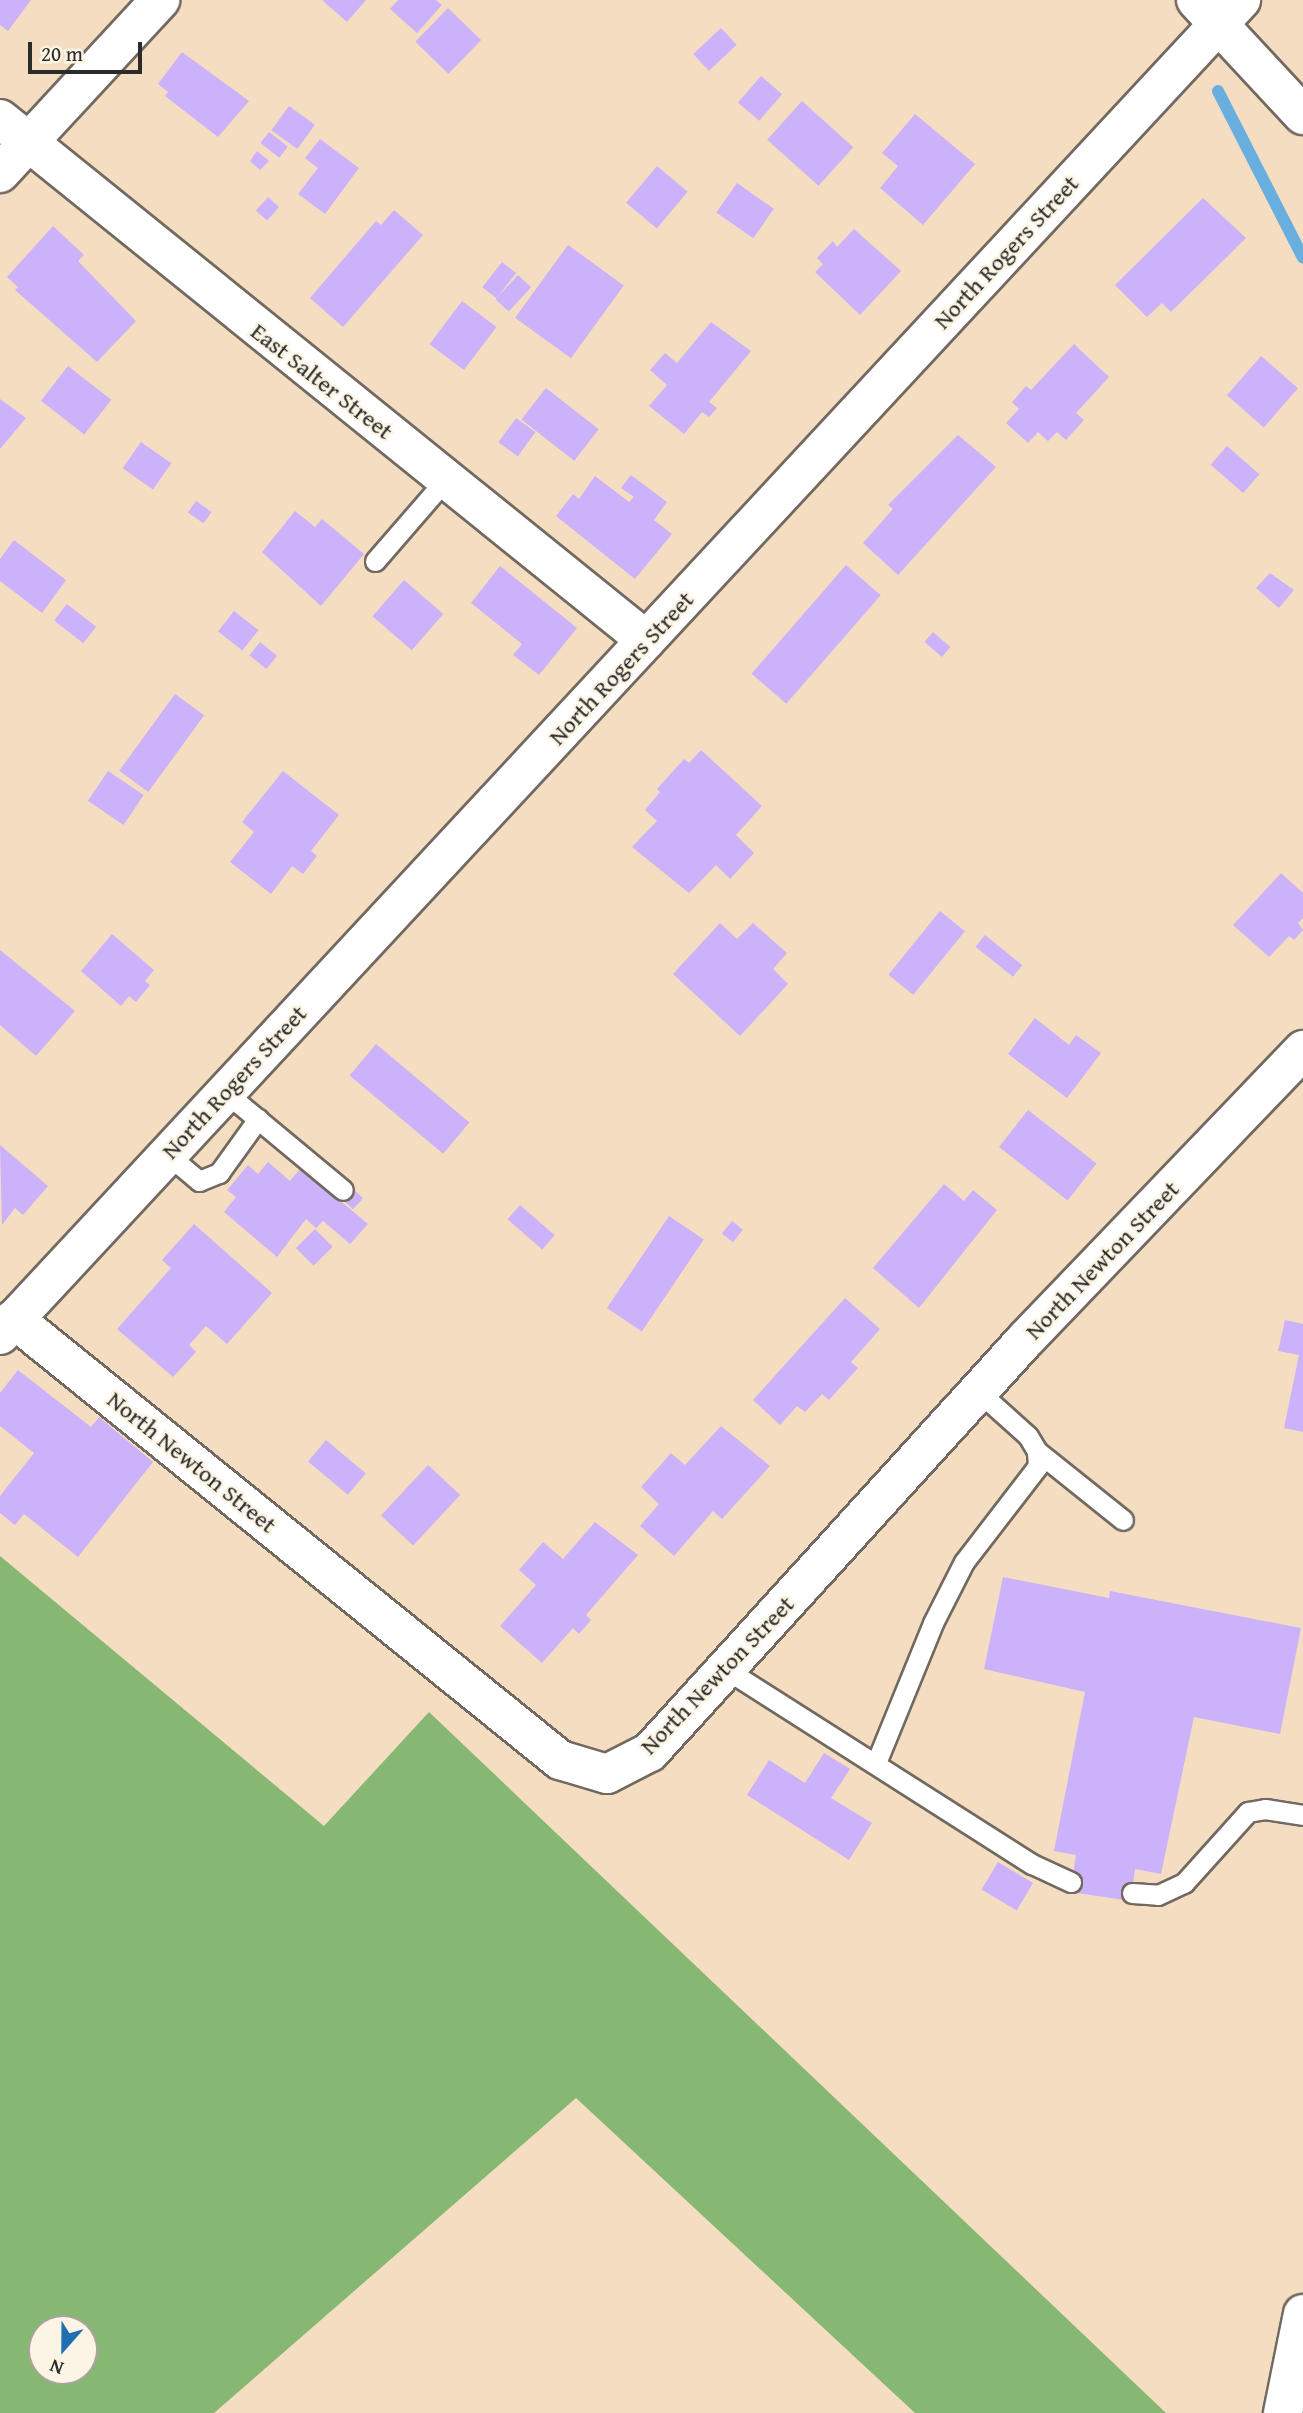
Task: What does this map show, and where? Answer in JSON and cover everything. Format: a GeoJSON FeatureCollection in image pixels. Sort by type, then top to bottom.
{"type":"FeatureCollection","features":[{"type":"Feature","properties":{"kind":"street"},"geometry":{"type":"LineString","coordinates":[[0,173],[14,131],[160,0]]}},
{"type":"Feature","properties":{"kind":"street"},"geometry":{"type":"LineString","coordinates":[[1218,8],[1303,115]]}},
{"type":"Feature","properties":{"kind":"street","name":"North Rogers Street"},"geometry":{"type":"LineString","coordinates":[[7,1327],[646,640],[1218,8]]}},
{"type":"Feature","properties":{"kind":"street","name":"East Salter Street"},"geometry":{"type":"LineString","coordinates":[[14,131],[646,640]]}},
{"type":"Feature","properties":{"kind":"street","name":"North Newton Street"},"geometry":{"type":"LineString","coordinates":[[7,1327],[560,1760],[607,1774],[650,1752],[979,1392],[1303,1050]]}},
{"type":"Feature","properties":{"kind":"street"},"geometry":{"type":"LineString","coordinates":[[1283,2413],[1303,2314]]}},
{"type":"Feature","properties":{"kind":"lane"},"geometry":{"type":"LineString","coordinates":[[375,561],[446,479]]}},
{"type":"Feature","properties":{"kind":"lane"},"geometry":{"type":"LineString","coordinates":[[225,1092],[343,1190]]}},
{"type":"Feature","properties":{"kind":"lane"},"geometry":{"type":"LineString","coordinates":[[167,1154],[199,1181],[219,1173],[258,1119]]}},
{"type":"Feature","properties":{"kind":"lane"},"geometry":{"type":"LineString","coordinates":[[979,1392],[1028,1436],[1037,1451],[1123,1520]]}},
{"type":"Feature","properties":{"kind":"lane"},"geometry":{"type":"LineString","coordinates":[[876,1763],[933,1623],[964,1562],[1038,1466],[1037,1451]]}},
{"type":"Feature","properties":{"kind":"lane"},"geometry":{"type":"LineString","coordinates":[[724,1668],[1032,1864],[1071,1882]]}},
{"type":"Feature","properties":{"kind":"lane"},"geometry":{"type":"LineString","coordinates":[[1132,1893],[1158,1895],[1184,1883],[1248,1812],[1265,1810],[1303,1815]]}},
{"type":"Feature","properties":{"kind":"green space"},"geometry":{"type":"Polygon","coordinates":[[[0,1556],[324,1826],[429,1712],[1166,2413],[915,2413],[576,2098],[214,2413],[0,2413],[0,1556]]]}},
{"type":"Feature","properties":{"kind":"building"},"geometry":{"type":"Polygon","coordinates":[[[0,0],[31,0],[8,31],[0,25],[0,0]]]}},
{"type":"Feature","properties":{"kind":"building"},"geometry":{"type":"Polygon","coordinates":[[[322,0],[366,0],[347,22],[322,0]]]}},
{"type":"Feature","properties":{"kind":"building"},"geometry":{"type":"Polygon","coordinates":[[[398,0],[436,0],[442,5],[417,33],[390,9],[398,0]]]}},
{"type":"Feature","properties":{"kind":"building"},"geometry":{"type":"Polygon","coordinates":[[[448,8],[481,40],[448,74],[415,42],[448,8]]]}},
{"type":"Feature","properties":{"kind":"building"},"geometry":{"type":"Polygon","coordinates":[[[721,28],[737,45],[709,71],[693,54],[721,28]]]}},
{"type":"Feature","properties":{"kind":"building"},"geometry":{"type":"Polygon","coordinates":[[[182,52],[249,101],[218,137],[165,96],[168,92],[158,84],[182,52]]]}},
{"type":"Feature","properties":{"kind":"building"},"geometry":{"type":"Polygon","coordinates":[[[761,76],[782,94],[759,121],[738,102],[761,76]]]}},
{"type":"Feature","properties":{"kind":"building"},"geometry":{"type":"Polygon","coordinates":[[[802,101],[853,147],[818,186],[767,140],[802,101]]]}},
{"type":"Feature","properties":{"kind":"building"},"geometry":{"type":"Polygon","coordinates":[[[289,106],[315,125],[297,149],[271,130],[289,106]]]}},
{"type":"Feature","properties":{"kind":"building"},"geometry":{"type":"Polygon","coordinates":[[[915,114],[975,164],[923,225],[880,188],[898,166],[882,153],[915,114]]]}},
{"type":"Feature","properties":{"kind":"building"},"geometry":{"type":"Polygon","coordinates":[[[269,132],[288,147],[279,158],[260,143],[269,132]]]}},
{"type":"Feature","properties":{"kind":"building"},"geometry":{"type":"Polygon","coordinates":[[[320,139],[359,168],[325,214],[298,194],[318,168],[305,158],[320,139]]]}},
{"type":"Feature","properties":{"kind":"building"},"geometry":{"type":"Polygon","coordinates":[[[257,151],[269,161],[260,170],[250,161],[257,151]]]}},
{"type":"Feature","properties":{"kind":"building"},"geometry":{"type":"Polygon","coordinates":[[[657,166],[688,192],[657,228],[626,203],[657,166]]]}},
{"type":"Feature","properties":{"kind":"building"},"geometry":{"type":"Polygon","coordinates":[[[737,183],[774,209],[753,238],[716,212],[737,183]]]}},
{"type":"Feature","properties":{"kind":"building"},"geometry":{"type":"Polygon","coordinates":[[[268,197],[279,207],[267,220],[256,210],[268,197]]]}},
{"type":"Feature","properties":{"kind":"building"},"geometry":{"type":"Polygon","coordinates":[[[1203,198],[1246,238],[1171,312],[1162,303],[1147,317],[1115,285],[1203,198]]]}},
{"type":"Feature","properties":{"kind":"building"},"geometry":{"type":"Polygon","coordinates":[[[394,210],[423,235],[343,327],[310,298],[376,221],[381,225],[394,210]]]}},
{"type":"Feature","properties":{"kind":"building"},"geometry":{"type":"Polygon","coordinates":[[[53,226],[84,255],[78,261],[136,321],[97,362],[15,290],[18,287],[7,277],[53,226]]]}},
{"type":"Feature","properties":{"kind":"building"},"geometry":{"type":"Polygon","coordinates":[[[854,229],[901,271],[860,315],[815,272],[823,264],[817,258],[833,241],[837,247],[854,229]]]}},
{"type":"Feature","properties":{"kind":"building"},"geometry":{"type":"Polygon","coordinates":[[[568,245],[624,286],[571,358],[515,318],[568,245]]]}},
{"type":"Feature","properties":{"kind":"building"},"geometry":{"type":"Polygon","coordinates":[[[502,262],[516,273],[496,298],[482,287],[502,262]]]}},
{"type":"Feature","properties":{"kind":"building"},"geometry":{"type":"Polygon","coordinates":[[[518,275],[531,287],[509,311],[495,299],[518,275]]]}},
{"type":"Feature","properties":{"kind":"building"},"geometry":{"type":"Polygon","coordinates":[[[462,301],[496,327],[464,370],[430,344],[462,301]]]}},
{"type":"Feature","properties":{"kind":"building"},"geometry":{"type":"Polygon","coordinates":[[[711,322],[751,351],[709,402],[717,408],[709,417],[702,412],[684,434],[649,406],[667,385],[650,370],[665,353],[677,363],[711,322]]]}},
{"type":"Feature","properties":{"kind":"building"},"geometry":{"type":"Polygon","coordinates":[[[1074,344],[1109,377],[1076,413],[1084,420],[1066,440],[1057,432],[1048,441],[1038,432],[1028,443],[1006,423],[1019,409],[1012,402],[1026,386],[1031,390],[1074,344]]]}},
{"type":"Feature","properties":{"kind":"building"},"geometry":{"type":"Polygon","coordinates":[[[1261,356],[1298,388],[1264,427],[1227,395],[1261,356]]]}},
{"type":"Feature","properties":{"kind":"building"},"geometry":{"type":"Polygon","coordinates":[[[68,366],[111,400],[84,435],[41,401],[68,366]]]}},
{"type":"Feature","properties":{"kind":"building"},"geometry":{"type":"Polygon","coordinates":[[[546,388],[599,429],[574,461],[521,420],[546,388]]]}},
{"type":"Feature","properties":{"kind":"building"},"geometry":{"type":"Polygon","coordinates":[[[0,399],[26,418],[0,449],[0,399]]]}},
{"type":"Feature","properties":{"kind":"building"},"geometry":{"type":"Polygon","coordinates":[[[516,418],[535,432],[518,456],[498,442],[516,418]]]}},
{"type":"Feature","properties":{"kind":"building"},"geometry":{"type":"Polygon","coordinates":[[[958,435],[996,467],[898,575],[863,543],[893,509],[888,505],[958,435]]]}},
{"type":"Feature","properties":{"kind":"building"},"geometry":{"type":"Polygon","coordinates":[[[141,442],[171,463],[153,489],[123,468],[141,442]]]}},
{"type":"Feature","properties":{"kind":"building"},"geometry":{"type":"Polygon","coordinates":[[[1227,446],[1259,474],[1243,493],[1211,465],[1227,446]]]}},
{"type":"Feature","properties":{"kind":"building"},"geometry":{"type":"Polygon","coordinates":[[[631,475],[667,502],[654,520],[672,534],[635,579],[556,516],[573,494],[579,499],[595,476],[629,502],[634,497],[621,488],[631,475]]]}},
{"type":"Feature","properties":{"kind":"building"},"geometry":{"type":"Polygon","coordinates":[[[196,501],[212,512],[204,523],[188,512],[196,501]]]}},
{"type":"Feature","properties":{"kind":"building"},"geometry":{"type":"Polygon","coordinates":[[[295,511],[315,527],[322,519],[364,554],[321,606],[262,552],[295,511]]]}},
{"type":"Feature","properties":{"kind":"building"},"geometry":{"type":"Polygon","coordinates":[[[14,540],[66,580],[42,613],[0,581],[0,559],[14,540]]]}},
{"type":"Feature","properties":{"kind":"building"},"geometry":{"type":"Polygon","coordinates":[[[846,565],[881,595],[786,704],[752,674],[846,565]]]}},
{"type":"Feature","properties":{"kind":"building"},"geometry":{"type":"Polygon","coordinates":[[[500,566],[577,628],[539,675],[513,655],[522,644],[471,603],[500,566]]]}},
{"type":"Feature","properties":{"kind":"building"},"geometry":{"type":"Polygon","coordinates":[[[1270,573],[1294,590],[1279,608],[1256,588],[1270,573]]]}},
{"type":"Feature","properties":{"kind":"building"},"geometry":{"type":"Polygon","coordinates":[[[404,580],[443,614],[412,650],[373,616],[404,580]]]}},
{"type":"Feature","properties":{"kind":"building"},"geometry":{"type":"Polygon","coordinates":[[[67,604],[96,627],[83,643],[54,621],[67,604]]]}},
{"type":"Feature","properties":{"kind":"building"},"geometry":{"type":"Polygon","coordinates":[[[234,611],[258,630],[242,651],[218,631],[234,611]]]}},
{"type":"Feature","properties":{"kind":"building"},"geometry":{"type":"Polygon","coordinates":[[[933,632],[950,647],[942,657],[924,642],[933,632]]]}},
{"type":"Feature","properties":{"kind":"building"},"geometry":{"type":"Polygon","coordinates":[[[260,642],[277,656],[266,669],[249,655],[260,642]]]}},
{"type":"Feature","properties":{"kind":"building"},"geometry":{"type":"Polygon","coordinates":[[[175,694],[204,715],[148,792],[119,771],[175,694]]]}},
{"type":"Feature","properties":{"kind":"building"},"geometry":{"type":"Polygon","coordinates":[[[701,750],[762,806],[736,835],[754,853],[730,879],[716,865],[689,893],[632,847],[657,821],[645,810],[660,792],[657,789],[684,759],[689,763],[701,750]]]}},
{"type":"Feature","properties":{"kind":"building"},"geometry":{"type":"Polygon","coordinates":[[[108,771],[144,795],[124,825],[88,801],[108,771]]]}},
{"type":"Feature","properties":{"kind":"building"},"geometry":{"type":"Polygon","coordinates":[[[283,771],[339,815],[311,851],[317,856],[303,874],[292,866],[271,894],[230,862],[254,832],[242,822],[283,771]]]}},
{"type":"Feature","properties":{"kind":"building"},"geometry":{"type":"Polygon","coordinates":[[[1281,873],[1303,893],[1303,918],[1298,923],[1303,930],[1294,940],[1289,936],[1269,957],[1233,925],[1281,873]]]}},
{"type":"Feature","properties":{"kind":"building"},"geometry":{"type":"Polygon","coordinates":[[[940,911],[965,931],[913,995],[888,975],[940,911]]]}},
{"type":"Feature","properties":{"kind":"building"},"geometry":{"type":"Polygon","coordinates":[[[720,923],[737,939],[753,923],[787,953],[773,969],[788,984],[740,1036],[673,974],[720,923]]]}},
{"type":"Feature","properties":{"kind":"building"},"geometry":{"type":"Polygon","coordinates":[[[112,934],[154,970],[145,981],[150,985],[136,1002],[129,996],[121,1006],[81,971],[112,934]]]}},
{"type":"Feature","properties":{"kind":"building"},"geometry":{"type":"Polygon","coordinates":[[[985,935],[1022,965],[1013,977],[976,947],[985,935]]]}},
{"type":"Feature","properties":{"kind":"building"},"geometry":{"type":"Polygon","coordinates":[[[0,950],[75,1011],[36,1056],[0,1025],[0,950]]]}},
{"type":"Feature","properties":{"kind":"building"},"geometry":{"type":"Polygon","coordinates":[[[1035,1018],[1069,1045],[1076,1035],[1101,1053],[1067,1098],[1008,1054],[1035,1018]]]}},
{"type":"Feature","properties":{"kind":"building"},"geometry":{"type":"Polygon","coordinates":[[[376,1044],[469,1122],[443,1154],[350,1075],[376,1044]]]}},
{"type":"Feature","properties":{"kind":"building"},"geometry":{"type":"Polygon","coordinates":[[[1028,1110],[1097,1164],[1068,1201],[999,1147],[1028,1110]]]}},
{"type":"Feature","properties":{"kind":"building"},"geometry":{"type":"Polygon","coordinates":[[[0,1145],[48,1186],[23,1215],[15,1208],[2,1225],[0,1145]]]}},
{"type":"Feature","properties":{"kind":"building"},"geometry":{"type":"Polygon","coordinates":[[[268,1162],[290,1181],[301,1168],[368,1224],[350,1244],[323,1221],[316,1228],[306,1219],[277,1257],[224,1212],[236,1197],[227,1190],[248,1165],[258,1174],[268,1162]]]}},
{"type":"Feature","properties":{"kind":"building"},"geometry":{"type":"Polygon","coordinates":[[[944,1184],[964,1201],[973,1190],[997,1210],[919,1308],[873,1268],[944,1184]]]}},
{"type":"Feature","properties":{"kind":"building"},"geometry":{"type":"Polygon","coordinates":[[[350,1186],[363,1198],[353,1209],[340,1197],[350,1186]]]}},
{"type":"Feature","properties":{"kind":"building"},"geometry":{"type":"Polygon","coordinates":[[[520,1205],[555,1235],[542,1250],[508,1219],[520,1205]]]}},
{"type":"Feature","properties":{"kind":"building"},"geometry":{"type":"Polygon","coordinates":[[[669,1216],[704,1239],[642,1332],[607,1308],[669,1216]]]}},
{"type":"Feature","properties":{"kind":"building"},"geometry":{"type":"Polygon","coordinates":[[[732,1221],[743,1230],[733,1242],[722,1233],[732,1221]]]}},
{"type":"Feature","properties":{"kind":"building"},"geometry":{"type":"Polygon","coordinates":[[[194,1224],[272,1293],[227,1344],[206,1326],[189,1345],[196,1352],[173,1377],[117,1329],[171,1268],[162,1260],[194,1224]]]}},
{"type":"Feature","properties":{"kind":"building"},"geometry":{"type":"Polygon","coordinates":[[[315,1229],[333,1247],[314,1266],[296,1248],[315,1229]]]}},
{"type":"Feature","properties":{"kind":"building"},"geometry":{"type":"Polygon","coordinates":[[[845,1298],[880,1329],[851,1362],[858,1368],[829,1400],[822,1394],[805,1412],[797,1406],[780,1425],[753,1400],[845,1298]]]}},
{"type":"Feature","properties":{"kind":"building"},"geometry":{"type":"Polygon","coordinates":[[[1285,1320],[1303,1324],[1303,1432],[1284,1428],[1299,1355],[1278,1351],[1285,1320]]]}},
{"type":"Feature","properties":{"kind":"building"},"geometry":{"type":"Polygon","coordinates":[[[18,1370],[91,1427],[99,1417],[153,1462],[78,1557],[24,1514],[15,1525],[0,1513],[0,1496],[34,1453],[0,1426],[0,1393],[18,1370]]]}},
{"type":"Feature","properties":{"kind":"building"},"geometry":{"type":"Polygon","coordinates":[[[721,1426],[770,1466],[722,1519],[713,1511],[674,1556],[640,1526],[659,1504],[641,1487],[671,1453],[685,1465],[721,1426]]]}},
{"type":"Feature","properties":{"kind":"building"},"geometry":{"type":"Polygon","coordinates":[[[326,1440],[366,1473],[348,1495],[308,1461],[326,1440]]]}},
{"type":"Feature","properties":{"kind":"building"},"geometry":{"type":"Polygon","coordinates":[[[428,1465],[460,1495],[413,1545],[381,1515],[428,1465]]]}},
{"type":"Feature","properties":{"kind":"building"},"geometry":{"type":"Polygon","coordinates":[[[595,1522],[638,1555],[586,1615],[591,1620],[579,1634],[573,1628],[542,1663],[500,1626],[536,1585],[519,1570],[543,1542],[563,1559],[595,1522]]]}},
{"type":"Feature","properties":{"kind":"building"},"geometry":{"type":"Polygon","coordinates":[[[1003,1577],[1109,1598],[1110,1591],[1301,1628],[1280,1734],[1194,1717],[1161,1874],[1135,1869],[1131,1901],[1070,1892],[1076,1855],[1054,1851],[1085,1692],[984,1669],[1003,1577]]]}},
{"type":"Feature","properties":{"kind":"building"},"geometry":{"type":"Polygon","coordinates":[[[824,1753],[850,1769],[831,1798],[872,1823],[849,1860],[747,1795],[769,1760],[805,1783],[824,1753]]]}},
{"type":"Feature","properties":{"kind":"building"},"geometry":{"type":"Polygon","coordinates":[[[998,1862],[1033,1883],[1017,1911],[982,1889],[998,1862]]]}},
{"type":"Feature","properties":{"kind":"waterway"},"geometry":{"type":"LineString","coordinates":[[1218,91],[1303,258]]}}]}
